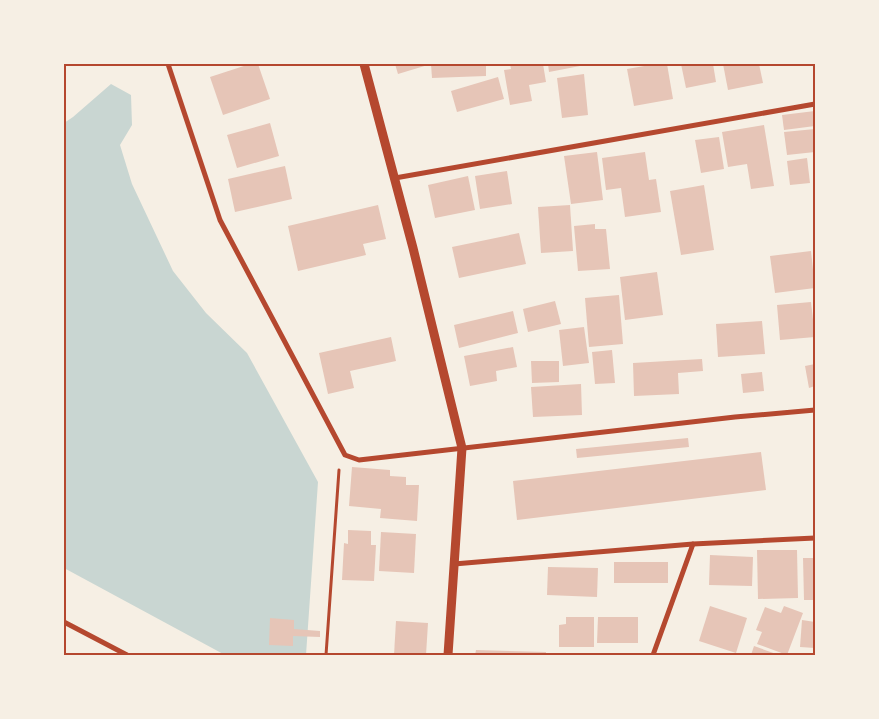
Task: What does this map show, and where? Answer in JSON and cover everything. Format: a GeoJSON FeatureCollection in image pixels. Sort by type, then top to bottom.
{"type":"FeatureCollection","features":[{"type":"Feature","properties":{"kind":"street"},"geometry":{"type":"LineString","coordinates":[[168,64],[220,220],[345,455],[359,460],[735,417],[815,410]]}},
{"type":"Feature","properties":{"kind":"street"},"geometry":{"type":"LineString","coordinates":[[364,64],[395,178],[462,448],[448,655]]}},
{"type":"Feature","properties":{"kind":"street"},"geometry":{"type":"LineString","coordinates":[[395,178],[815,104]]}},
{"type":"Feature","properties":{"kind":"street"},"geometry":{"type":"LineString","coordinates":[[454,564],[693,544],[815,538]]}},
{"type":"Feature","properties":{"kind":"street"},"geometry":{"type":"LineString","coordinates":[[653,655],[693,544]]}},
{"type":"Feature","properties":{"kind":"street"},"geometry":{"type":"LineString","coordinates":[[64,622],[127,655]]}},
{"type":"Feature","properties":{"kind":"path"},"geometry":{"type":"LineString","coordinates":[[326,655],[339,461]]}},
{"type":"Feature","properties":{"kind":"shaded area"},"geometry":{"type":"Polygon","coordinates":[[[111,84],[131,95],[132,125],[120,145],[132,184],[173,271],[206,313],[247,353],[318,482],[306,655],[225,655],[64,568],[64,123],[111,84]]]}},
{"type":"Feature","properties":{"kind":"building"},"geometry":{"type":"Polygon","coordinates":[[[250,64],[258,64],[270,99],[223,115],[210,77],[250,64]]]}},
{"type":"Feature","properties":{"kind":"building"},"geometry":{"type":"Polygon","coordinates":[[[395,64],[431,64],[398,74],[395,64]]]}},
{"type":"Feature","properties":{"kind":"building"},"geometry":{"type":"Polygon","coordinates":[[[431,64],[486,64],[486,76],[432,78],[431,64]]]}},
{"type":"Feature","properties":{"kind":"building"},"geometry":{"type":"Polygon","coordinates":[[[510,64],[543,64],[546,82],[529,85],[532,101],[510,105],[504,70],[511,69],[510,64]]]}},
{"type":"Feature","properties":{"kind":"building"},"geometry":{"type":"Polygon","coordinates":[[[548,64],[579,64],[580,66],[549,72],[548,64]]]}},
{"type":"Feature","properties":{"kind":"building"},"geometry":{"type":"Polygon","coordinates":[[[667,64],[673,99],[634,106],[627,69],[667,64]]]}},
{"type":"Feature","properties":{"kind":"building"},"geometry":{"type":"Polygon","coordinates":[[[681,64],[713,64],[716,82],[686,88],[681,64]]]}},
{"type":"Feature","properties":{"kind":"building"},"geometry":{"type":"Polygon","coordinates":[[[723,64],[759,64],[763,83],[728,90],[723,64]]]}},
{"type":"Feature","properties":{"kind":"building"},"geometry":{"type":"Polygon","coordinates":[[[584,74],[588,115],[562,118],[557,78],[584,74]]]}},
{"type":"Feature","properties":{"kind":"building"},"geometry":{"type":"Polygon","coordinates":[[[498,77],[504,99],[457,112],[451,91],[498,77]]]}},
{"type":"Feature","properties":{"kind":"building"},"geometry":{"type":"Polygon","coordinates":[[[815,111],[815,126],[784,130],[782,115],[815,111]]]}},
{"type":"Feature","properties":{"kind":"building"},"geometry":{"type":"Polygon","coordinates":[[[270,123],[279,156],[237,168],[227,135],[270,123]]]}},
{"type":"Feature","properties":{"kind":"building"},"geometry":{"type":"Polygon","coordinates":[[[764,125],[774,186],[751,189],[747,164],[728,167],[722,132],[764,125]]]}},
{"type":"Feature","properties":{"kind":"building"},"geometry":{"type":"Polygon","coordinates":[[[815,129],[815,152],[787,155],[784,132],[815,129]]]}},
{"type":"Feature","properties":{"kind":"building"},"geometry":{"type":"Polygon","coordinates":[[[719,137],[724,169],[701,173],[695,140],[719,137]]]}},
{"type":"Feature","properties":{"kind":"building"},"geometry":{"type":"Polygon","coordinates":[[[597,152],[603,200],[571,204],[564,156],[597,152]]]}},
{"type":"Feature","properties":{"kind":"building"},"geometry":{"type":"Polygon","coordinates":[[[645,152],[649,180],[656,179],[661,212],[625,217],[621,188],[606,190],[602,158],[645,152]]]}},
{"type":"Feature","properties":{"kind":"building"},"geometry":{"type":"Polygon","coordinates":[[[807,158],[810,183],[790,185],[787,161],[807,158]]]}},
{"type":"Feature","properties":{"kind":"building"},"geometry":{"type":"Polygon","coordinates":[[[285,166],[292,199],[235,212],[228,179],[285,166]]]}},
{"type":"Feature","properties":{"kind":"building"},"geometry":{"type":"Polygon","coordinates":[[[507,171],[512,204],[480,209],[475,176],[507,171]]]}},
{"type":"Feature","properties":{"kind":"building"},"geometry":{"type":"Polygon","coordinates":[[[468,176],[475,210],[435,218],[428,185],[468,176]]]}},
{"type":"Feature","properties":{"kind":"building"},"geometry":{"type":"Polygon","coordinates":[[[704,185],[714,250],[681,255],[670,191],[704,185]]]}},
{"type":"Feature","properties":{"kind":"building"},"geometry":{"type":"Polygon","coordinates":[[[378,205],[386,239],[363,244],[366,255],[298,271],[288,226],[378,205]]]}},
{"type":"Feature","properties":{"kind":"building"},"geometry":{"type":"Polygon","coordinates":[[[570,205],[573,251],[541,253],[538,207],[570,205]]]}},
{"type":"Feature","properties":{"kind":"building"},"geometry":{"type":"Polygon","coordinates":[[[595,224],[595,229],[606,229],[610,269],[578,271],[574,226],[595,224]]]}},
{"type":"Feature","properties":{"kind":"building"},"geometry":{"type":"Polygon","coordinates":[[[519,233],[526,264],[459,278],[452,247],[519,233]]]}},
{"type":"Feature","properties":{"kind":"building"},"geometry":{"type":"Polygon","coordinates":[[[811,251],[815,288],[775,293],[770,256],[811,251]]]}},
{"type":"Feature","properties":{"kind":"building"},"geometry":{"type":"Polygon","coordinates":[[[657,272],[663,315],[625,320],[620,277],[657,272]]]}},
{"type":"Feature","properties":{"kind":"building"},"geometry":{"type":"Polygon","coordinates":[[[619,295],[623,344],[589,347],[585,298],[619,295]]]}},
{"type":"Feature","properties":{"kind":"building"},"geometry":{"type":"Polygon","coordinates":[[[555,301],[561,324],[528,332],[523,309],[555,301]]]}},
{"type":"Feature","properties":{"kind":"building"},"geometry":{"type":"Polygon","coordinates":[[[811,302],[815,337],[780,340],[777,305],[811,302]]]}},
{"type":"Feature","properties":{"kind":"building"},"geometry":{"type":"Polygon","coordinates":[[[513,311],[518,333],[459,348],[454,325],[513,311]]]}},
{"type":"Feature","properties":{"kind":"building"},"geometry":{"type":"Polygon","coordinates":[[[762,321],[765,354],[718,357],[716,324],[762,321]]]}},
{"type":"Feature","properties":{"kind":"building"},"geometry":{"type":"Polygon","coordinates":[[[584,327],[589,363],[563,366],[559,330],[584,327]]]}},
{"type":"Feature","properties":{"kind":"building"},"geometry":{"type":"Polygon","coordinates":[[[391,337],[396,361],[350,371],[354,388],[328,394],[319,353],[391,337]]]}},
{"type":"Feature","properties":{"kind":"building"},"geometry":{"type":"Polygon","coordinates":[[[513,347],[517,367],[496,371],[497,381],[470,386],[464,356],[513,347]]]}},
{"type":"Feature","properties":{"kind":"building"},"geometry":{"type":"Polygon","coordinates":[[[612,350],[615,383],[595,384],[592,352],[612,350]]]}},
{"type":"Feature","properties":{"kind":"building"},"geometry":{"type":"Polygon","coordinates":[[[702,359],[703,371],[678,373],[679,394],[634,396],[633,363],[702,359]]]}},
{"type":"Feature","properties":{"kind":"building"},"geometry":{"type":"Polygon","coordinates":[[[531,361],[559,361],[559,382],[532,383],[531,361]]]}},
{"type":"Feature","properties":{"kind":"building"},"geometry":{"type":"Polygon","coordinates":[[[815,364],[815,386],[809,388],[805,366],[815,364]]]}},
{"type":"Feature","properties":{"kind":"building"},"geometry":{"type":"Polygon","coordinates":[[[762,372],[764,391],[743,393],[741,374],[762,372]]]}},
{"type":"Feature","properties":{"kind":"building"},"geometry":{"type":"Polygon","coordinates":[[[581,384],[582,415],[533,417],[531,387],[581,384]]]}},
{"type":"Feature","properties":{"kind":"building"},"geometry":{"type":"Polygon","coordinates":[[[688,438],[689,447],[577,458],[576,449],[688,438]]]}},
{"type":"Feature","properties":{"kind":"building"},"geometry":{"type":"Polygon","coordinates":[[[761,452],[766,490],[517,520],[513,481],[761,452]]]}},
{"type":"Feature","properties":{"kind":"building"},"geometry":{"type":"Polygon","coordinates":[[[352,467],[390,470],[390,476],[406,477],[406,485],[419,485],[417,521],[380,518],[381,509],[349,506],[352,467]]]}},
{"type":"Feature","properties":{"kind":"building"},"geometry":{"type":"Polygon","coordinates":[[[348,530],[371,531],[371,545],[376,545],[374,581],[342,580],[344,543],[348,544],[348,530]]]}},
{"type":"Feature","properties":{"kind":"building"},"geometry":{"type":"Polygon","coordinates":[[[381,532],[416,534],[414,573],[379,571],[381,532]]]}},
{"type":"Feature","properties":{"kind":"building"},"geometry":{"type":"Polygon","coordinates":[[[757,550],[797,550],[798,598],[758,599],[757,550]]]}},
{"type":"Feature","properties":{"kind":"building"},"geometry":{"type":"Polygon","coordinates":[[[710,555],[753,557],[752,586],[709,585],[710,555]]]}},
{"type":"Feature","properties":{"kind":"building"},"geometry":{"type":"Polygon","coordinates":[[[803,558],[815,558],[815,600],[804,600],[803,558]]]}},
{"type":"Feature","properties":{"kind":"building"},"geometry":{"type":"Polygon","coordinates":[[[614,562],[668,562],[668,583],[614,583],[614,562]]]}},
{"type":"Feature","properties":{"kind":"building"},"geometry":{"type":"Polygon","coordinates":[[[548,567],[598,568],[597,597],[547,595],[548,567]]]}},
{"type":"Feature","properties":{"kind":"building"},"geometry":{"type":"Polygon","coordinates":[[[710,606],[747,618],[736,653],[699,641],[710,606]]]}},
{"type":"Feature","properties":{"kind":"building"},"geometry":{"type":"Polygon","coordinates":[[[784,606],[803,613],[787,655],[757,644],[762,632],[756,630],[765,607],[781,613],[784,606]]]}},
{"type":"Feature","properties":{"kind":"building"},"geometry":{"type":"Polygon","coordinates":[[[566,617],[594,617],[594,647],[559,647],[559,625],[566,624],[566,617]]]}},
{"type":"Feature","properties":{"kind":"building"},"geometry":{"type":"Polygon","coordinates":[[[598,617],[638,617],[638,643],[597,643],[598,617]]]}},
{"type":"Feature","properties":{"kind":"building"},"geometry":{"type":"Polygon","coordinates":[[[270,618],[294,620],[294,629],[320,631],[320,637],[293,636],[293,646],[269,645],[270,618]]]}},
{"type":"Feature","properties":{"kind":"building"},"geometry":{"type":"Polygon","coordinates":[[[802,620],[815,622],[815,648],[800,647],[802,620]]]}},
{"type":"Feature","properties":{"kind":"building"},"geometry":{"type":"Polygon","coordinates":[[[396,621],[428,623],[426,655],[394,655],[396,621]]]}},
{"type":"Feature","properties":{"kind":"building"},"geometry":{"type":"Polygon","coordinates":[[[754,646],[779,655],[751,655],[754,646]]]}},
{"type":"Feature","properties":{"kind":"building"},"geometry":{"type":"Polygon","coordinates":[[[476,650],[546,652],[546,655],[475,655],[476,650]]]}}]}
